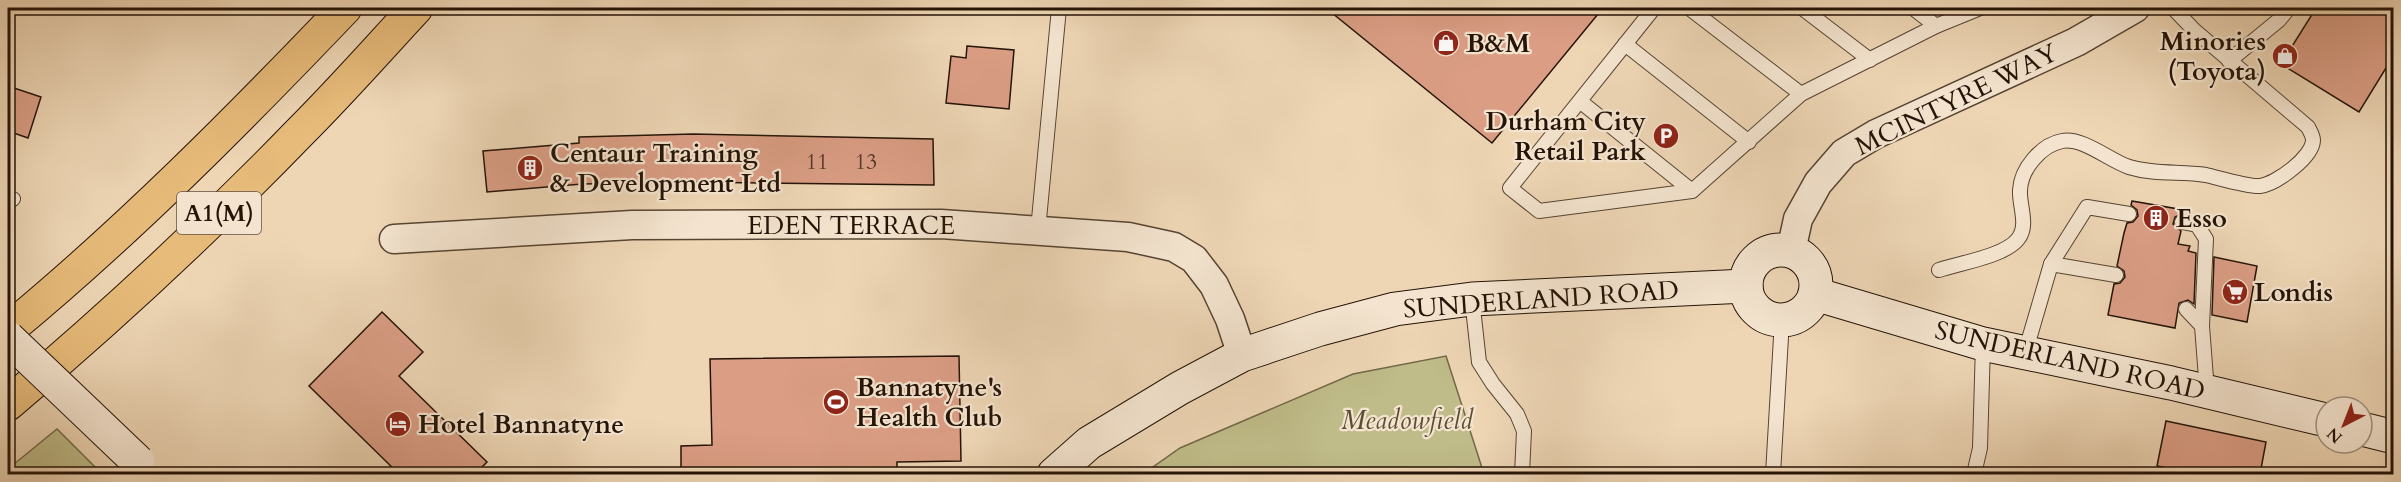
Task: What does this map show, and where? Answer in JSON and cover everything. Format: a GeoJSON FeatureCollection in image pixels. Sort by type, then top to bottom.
{"type":"FeatureCollection","features":[{"type":"Feature","properties":{"kind":"highway","name":"A1(M)"},"geometry":{"type":"LineString","coordinates":[[8,330],[144,209],[265,91],[345,8]]}},
{"type":"Feature","properties":{"kind":"highway","name":"A1(M)"},"geometry":{"type":"LineString","coordinates":[[8,404],[181,250],[302,130],[416,8]]}},
{"type":"Feature","properties":{"kind":"street","name":"MCINTYRE WAY"},"geometry":{"type":"LineString","coordinates":[[1791,251],[1798,219],[1818,183],[1844,153],[1876,134],[2076,42],[2135,8]]}},
{"type":"Feature","properties":{"kind":"street","name":"EDEN TERRACE"},"geometry":{"type":"LineString","coordinates":[[394,239],[632,225],[941,224],[1128,237],[1174,247],[1194,259],[1214,285],[1242,355]]}},
{"type":"Feature","properties":{"kind":"street"},"geometry":{"type":"LineString","coordinates":[[1778,250],[1791,251],[1809,263],[1816,283],[1815,294],[1803,312],[1782,320],[1769,318],[1758,310],[1750,300],[1746,286],[1748,274],[1754,262],[1765,254],[1778,250]]}},
{"type":"Feature","properties":{"kind":"street","name":"SUNDERLAND ROAD"},"geometry":{"type":"LineString","coordinates":[[1054,474],[1089,443],[1180,388],[1242,355],[1320,329],[1395,309],[1472,299],[1746,286]]}},
{"type":"Feature","properties":{"kind":"street","name":"SUNDERLAND ROAD"},"geometry":{"type":"LineString","coordinates":[[1815,294],[1983,344],[2207,391],[2314,417]]}},
{"type":"Feature","properties":{"kind":"street"},"geometry":{"type":"LineString","coordinates":[[8,338],[145,468]]}},
{"type":"Feature","properties":{"kind":"street"},"geometry":{"type":"LineString","coordinates":[[2374,432],[2394,437]]}},
{"type":"Feature","properties":{"kind":"lane"},"geometry":{"type":"LineString","coordinates":[[1038,230],[1059,8]]}},
{"type":"Feature","properties":{"kind":"lane"},"geometry":{"type":"LineString","coordinates":[[1654,8],[1510,188],[1539,211],[1692,192],[1802,94],[1936,26],[1980,8]]}},
{"type":"Feature","properties":{"kind":"lane"},"geometry":{"type":"LineString","coordinates":[[1689,8],[1802,94]]}},
{"type":"Feature","properties":{"kind":"lane"},"geometry":{"type":"LineString","coordinates":[[1802,8],[1870,60]]}},
{"type":"Feature","properties":{"kind":"lane"},"geometry":{"type":"LineString","coordinates":[[1913,8],[1936,26]]}},
{"type":"Feature","properties":{"kind":"lane"},"geometry":{"type":"LineString","coordinates":[[1939,270],[2007,249],[2019,238],[2024,227],[2019,188],[2027,170],[2036,156],[2049,146],[2063,140],[2086,146],[2129,167],[2166,174],[2204,175],[2260,186],[2281,177],[2308,154],[2313,141],[2308,127],[2229,61],[2173,8]]}},
{"type":"Feature","properties":{"kind":"lane"},"geometry":{"type":"LineString","coordinates":[[2229,61],[2279,20],[2289,8]]}},
{"type":"Feature","properties":{"kind":"lane"},"geometry":{"type":"LineString","coordinates":[[1625,44],[1749,142]]}},
{"type":"Feature","properties":{"kind":"lane"},"geometry":{"type":"LineString","coordinates":[[1581,102],[1692,192]]}},
{"type":"Feature","properties":{"kind":"lane"},"geometry":{"type":"LineString","coordinates":[[2025,353],[2051,264],[2087,207],[2129,214]]}},
{"type":"Feature","properties":{"kind":"lane"},"geometry":{"type":"LineString","coordinates":[[2182,222],[2197,225],[2206,239],[2202,326],[2207,391]]}},
{"type":"Feature","properties":{"kind":"lane"},"geometry":{"type":"LineString","coordinates":[[2051,264],[2116,275]]}},
{"type":"Feature","properties":{"kind":"lane"},"geometry":{"type":"LineString","coordinates":[[1472,299],[1479,362],[1517,414],[1524,431],[1522,474]]}},
{"type":"Feature","properties":{"kind":"lane"},"geometry":{"type":"LineString","coordinates":[[2186,309],[2202,326]]}},
{"type":"Feature","properties":{"kind":"lane"},"geometry":{"type":"LineString","coordinates":[[1773,474],[1782,320]]}},
{"type":"Feature","properties":{"kind":"lane"},"geometry":{"type":"LineString","coordinates":[[1974,474],[1980,448],[1983,344]]}},
{"type":"Feature","properties":{"kind":"green space","name":"Meadowfield"},"geometry":{"type":"Polygon","coordinates":[[[1446,356],[1484,474],[1143,474],[1180,448],[1353,374],[1446,356]]]}},
{"type":"Feature","properties":{"kind":"green space"},"geometry":{"type":"Polygon","coordinates":[[[57,429],[102,474],[8,474],[8,469],[57,429]]]}},
{"type":"Feature","properties":{"kind":"building"},"geometry":{"type":"Polygon","coordinates":[[[1326,8],[1603,8],[1492,143],[1326,8]]]}},
{"type":"Feature","properties":{"kind":"building"},"geometry":{"type":"Polygon","coordinates":[[[2316,8],[2394,8],[2394,55],[2359,112],[2281,64],[2316,8]]]}},
{"type":"Feature","properties":{"kind":"building"},"geometry":{"type":"Polygon","coordinates":[[[967,46],[1014,50],[1009,109],[946,103],[951,56],[966,58],[967,46]]]}},
{"type":"Feature","properties":{"kind":"building"},"geometry":{"type":"Polygon","coordinates":[[[8,86],[41,97],[28,138],[8,131],[8,86]]]}},
{"type":"Feature","properties":{"kind":"building"},"geometry":{"type":"Polygon","coordinates":[[[693,134],[933,139],[934,185],[683,182],[582,184],[487,192],[483,151],[579,143],[579,137],[693,134]]]}},
{"type":"Feature","properties":{"kind":"building","name":"Esso"},"geometry":{"type":"Polygon","coordinates":[[[2132,201],[2184,210],[2184,213],[2175,217],[2173,224],[2181,231],[2178,244],[2190,246],[2188,251],[2196,253],[2194,304],[2188,300],[2179,303],[2175,328],[2108,315],[2114,284],[2120,283],[2125,277],[2124,271],[2117,266],[2127,223],[2133,222],[2138,216],[2137,210],[2131,205],[2132,201]]]}},
{"type":"Feature","properties":{"kind":"building","name":"Londis"},"geometry":{"type":"Polygon","coordinates":[[[2214,257],[2257,266],[2247,322],[2212,315],[2214,257]]]}},
{"type":"Feature","properties":{"kind":"building","name":"Hotel Bannatyne"},"geometry":{"type":"Polygon","coordinates":[[[382,312],[423,352],[399,376],[487,462],[475,474],[399,474],[309,386],[382,312]]]}},
{"type":"Feature","properties":{"kind":"building","name":"Bannatyne's Health Club"},"geometry":{"type":"Polygon","coordinates":[[[959,356],[961,461],[897,462],[897,474],[681,474],[681,446],[712,445],[710,359],[959,356]]]}},
{"type":"Feature","properties":{"kind":"building"},"geometry":{"type":"Polygon","coordinates":[[[2166,421],[2266,442],[2260,474],[2200,474],[2157,466],[2166,421]]]}},
{"type":"Feature","properties":{"kind":"place","name":"B&M"},"geometry":{"type":"Point","coordinates":[1446,43]}},
{"type":"Feature","properties":{"kind":"place","name":"Minories (Toyota)"},"geometry":{"type":"Point","coordinates":[2285,56]}},
{"type":"Feature","properties":{"kind":"place","name":"Durham City Retail Park"},"geometry":{"type":"Point","coordinates":[1666,136]}},
{"type":"Feature","properties":{"kind":"place","name":"Centaur Training & Development Ltd"},"geometry":{"type":"Point","coordinates":[530,168]}},
{"type":"Feature","properties":{"kind":"place","name":"Esso"},"geometry":{"type":"Point","coordinates":[2156,218]}},
{"type":"Feature","properties":{"kind":"place","name":"Londis"},"geometry":{"type":"Point","coordinates":[2235,292]}},
{"type":"Feature","properties":{"kind":"place","name":"Bannatyne's Health Club"},"geometry":{"type":"Point","coordinates":[836,402]}},
{"type":"Feature","properties":{"kind":"place","name":"Hotel Bannatyne"},"geometry":{"type":"Point","coordinates":[398,424]}}]}
